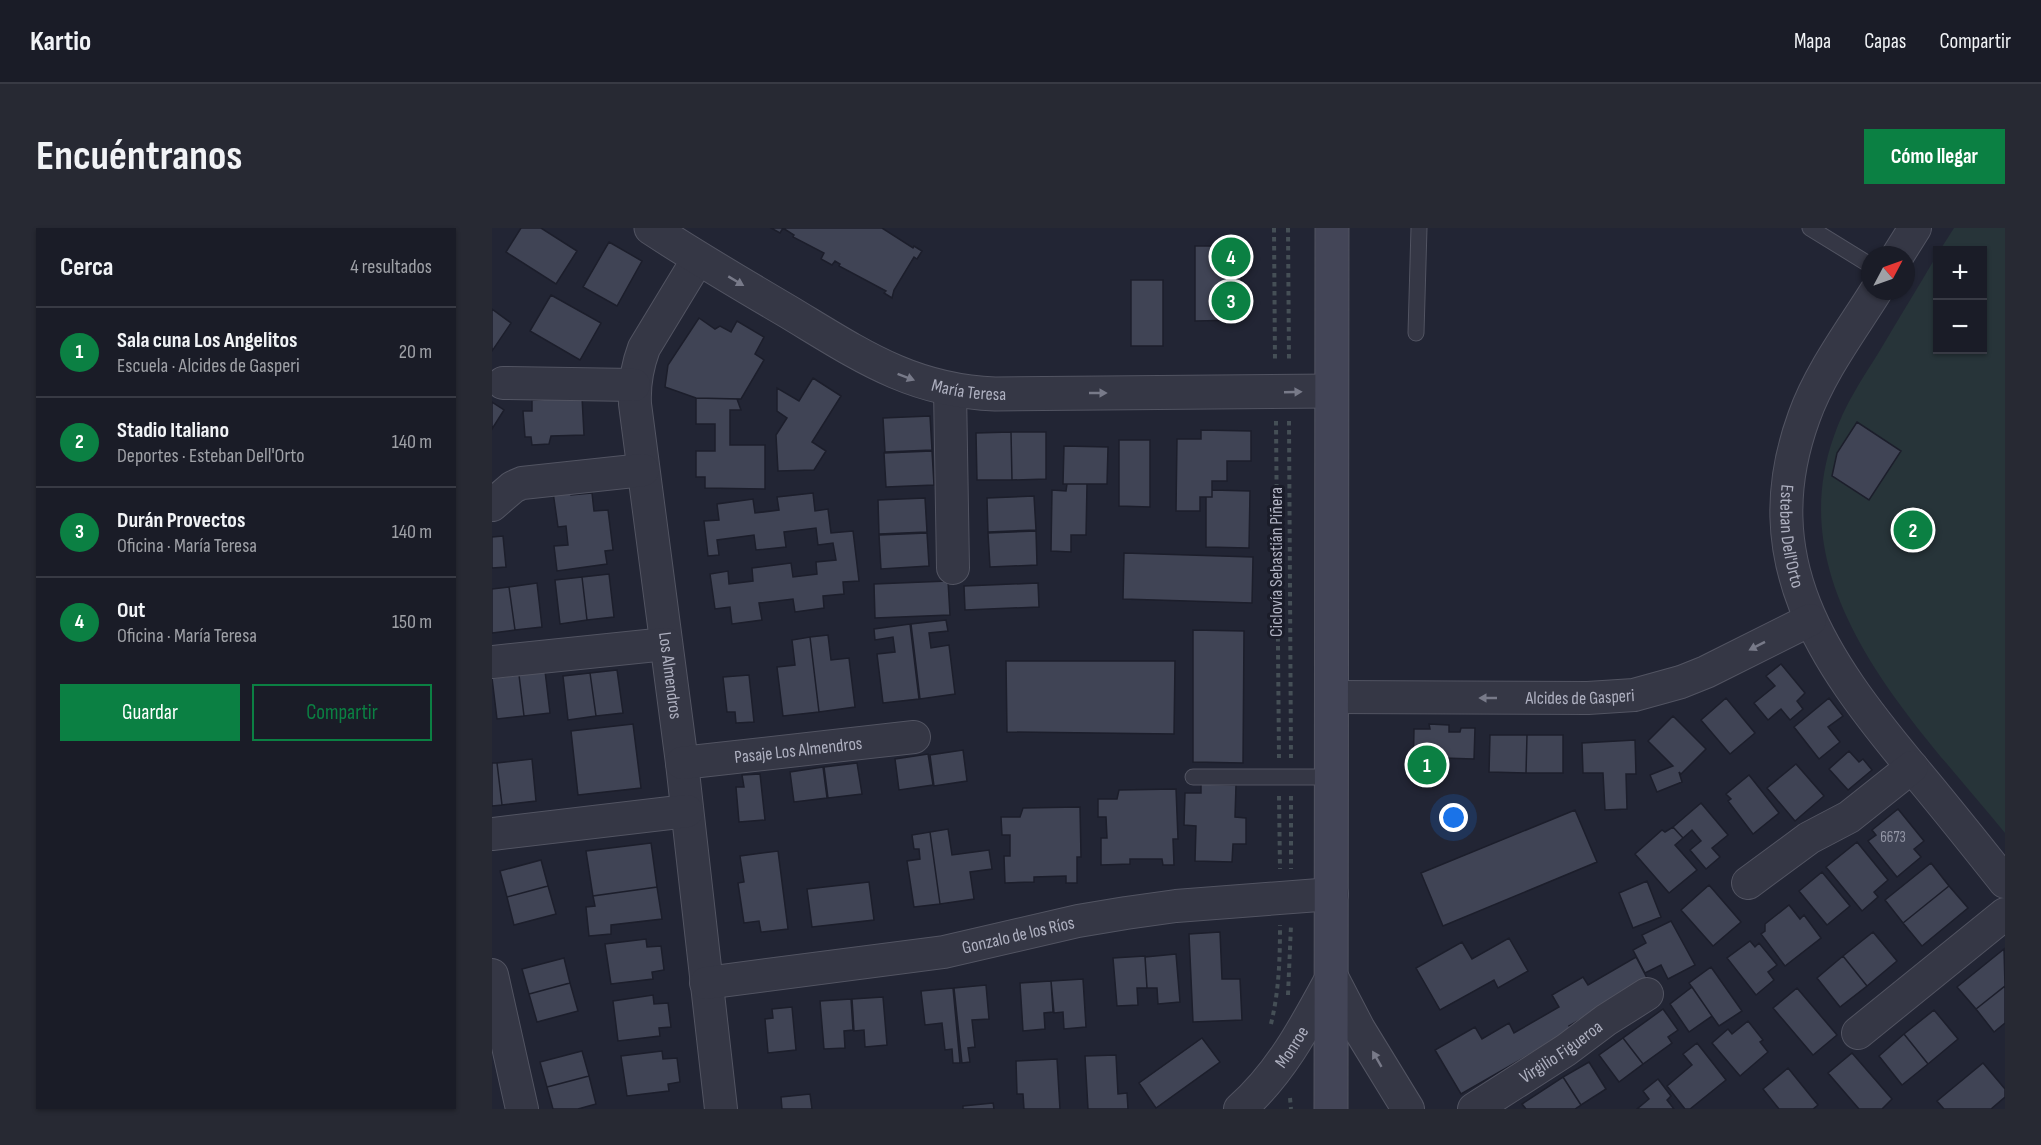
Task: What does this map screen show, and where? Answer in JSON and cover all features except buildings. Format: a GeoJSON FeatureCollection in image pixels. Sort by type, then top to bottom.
{"type":"FeatureCollection","features":[{"type":"Feature","properties":{"kind":"main road"},"geometry":{"type":"LineString","coordinates":[[1331,1109],[1330,391],[1332,228]]}},
{"type":"Feature","properties":{"kind":"street","name":"María Teresa"},"geometry":{"type":"LineString","coordinates":[[651,228],[873,362],[922,383],[950,390],[995,394],[1330,391]]}},
{"type":"Feature","properties":{"kind":"street"},"geometry":{"type":"LineString","coordinates":[[1904,246],[1915,228]]}},
{"type":"Feature","properties":{"kind":"street","name":"Los Almendros"},"geometry":{"type":"LineString","coordinates":[[698,258],[644,348],[638,363],[634,385],[643,471],[682,763],[722,1109]]}},
{"type":"Feature","properties":{"kind":"street","name":"Esteban Dell'Orto"},"geometry":{"type":"LineString","coordinates":[[1871,300],[1815,392],[1804,415],[1790,463],[1787,498],[1788,543],[1793,570],[1810,620],[1837,670],[1854,695],[2005,882]]}},
{"type":"Feature","properties":{"kind":"street"},"geometry":{"type":"LineString","coordinates":[[503,382],[634,385]]}},
{"type":"Feature","properties":{"kind":"street"},"geometry":{"type":"LineString","coordinates":[[950,390],[953,568]]}},
{"type":"Feature","properties":{"kind":"street"},"geometry":{"type":"LineString","coordinates":[[492,505],[513,487],[522,483],[643,471]]}},
{"type":"Feature","properties":{"kind":"street","name":"Alcides de Gasperi"},"geometry":{"type":"LineString","coordinates":[[1332,697],[1588,698],[1634,695],[1681,682],[1706,672],[1810,620]]}},
{"type":"Feature","properties":{"kind":"street"},"geometry":{"type":"LineString","coordinates":[[492,662],[666,644]]}},
{"type":"Feature","properties":{"kind":"street","name":"Pasaje Los Almendros"},"geometry":{"type":"LineString","coordinates":[[682,763],[914,737]]}},
{"type":"Feature","properties":{"kind":"street"},"geometry":{"type":"LineString","coordinates":[[1748,883],[1809,838],[1849,817],[1912,767]]}},
{"type":"Feature","properties":{"kind":"street"},"geometry":{"type":"LineString","coordinates":[[492,834],[687,811]]}},
{"type":"Feature","properties":{"kind":"street","name":"Gonzalo de los Ríos"},"geometry":{"type":"LineString","coordinates":[[706,983],[944,952],[1126,913],[1176,906],[1332,894]]}},
{"type":"Feature","properties":{"kind":"street"},"geometry":{"type":"LineString","coordinates":[[1858,1033],[2005,914]]}},
{"type":"Feature","properties":{"kind":"street"},"geometry":{"type":"LineString","coordinates":[[492,975],[522,1109]]}},
{"type":"Feature","properties":{"kind":"street"},"geometry":{"type":"LineString","coordinates":[[1332,977],[1359,1029],[1408,1109]]}},
{"type":"Feature","properties":{"kind":"street","name":"Monroe"},"geometry":{"type":"LineString","coordinates":[[1240,1109],[1273,1075],[1300,1035],[1332,977]]}},
{"type":"Feature","properties":{"kind":"street","name":"Virgilio Figueroa"},"geometry":{"type":"LineString","coordinates":[[1474,1109],[1647,994]]}},
{"type":"Feature","properties":{"kind":"lane"},"geometry":{"type":"LineString","coordinates":[[1416,333],[1419,228]]}},
{"type":"Feature","properties":{"kind":"lane"},"geometry":{"type":"LineString","coordinates":[[1810,228],[1861,259]]}},
{"type":"Feature","properties":{"kind":"lane"},"geometry":{"type":"LineString","coordinates":[[1193,777],[1332,777]]}},
{"type":"Feature","properties":{"kind":"path"},"geometry":{"type":"LineString","coordinates":[[1269,1030],[1276,1001],[1286,897],[1282,392],[1274,228]]}},
{"type":"Feature","properties":{"kind":"path","name":"Ciclovía Sebastián Piñera"},"geometry":{"type":"LineString","coordinates":[[1286,897],[1282,392],[1288,228]]}},
{"type":"Feature","properties":{"kind":"shaded area"},"geometry":{"type":"Polygon","coordinates":[[[1954,228],[2005,228],[2005,833],[1933,747],[1897,700],[1865,652],[1840,601],[1825,548],[1822,493],[1838,425],[1854,393],[1910,300],[1915,300],[1915,292],[1933,262],[1933,354],[1987,354],[1987,246],[1943,246],[1954,228]]]}},
{"type":"Feature","properties":{"kind":"place","name":"Out"},"geometry":{"type":"Point","coordinates":[1231,257]}},
{"type":"Feature","properties":{"kind":"place","name":"Durán Provectos"},"geometry":{"type":"Point","coordinates":[1231,301]}},
{"type":"Feature","properties":{"kind":"place","name":"Stadio Italiano"},"geometry":{"type":"Point","coordinates":[1913,530]}},
{"type":"Feature","properties":{"kind":"place","name":"Sala cuna Los Angelitos"},"geometry":{"type":"Point","coordinates":[1427,765]}}]}
